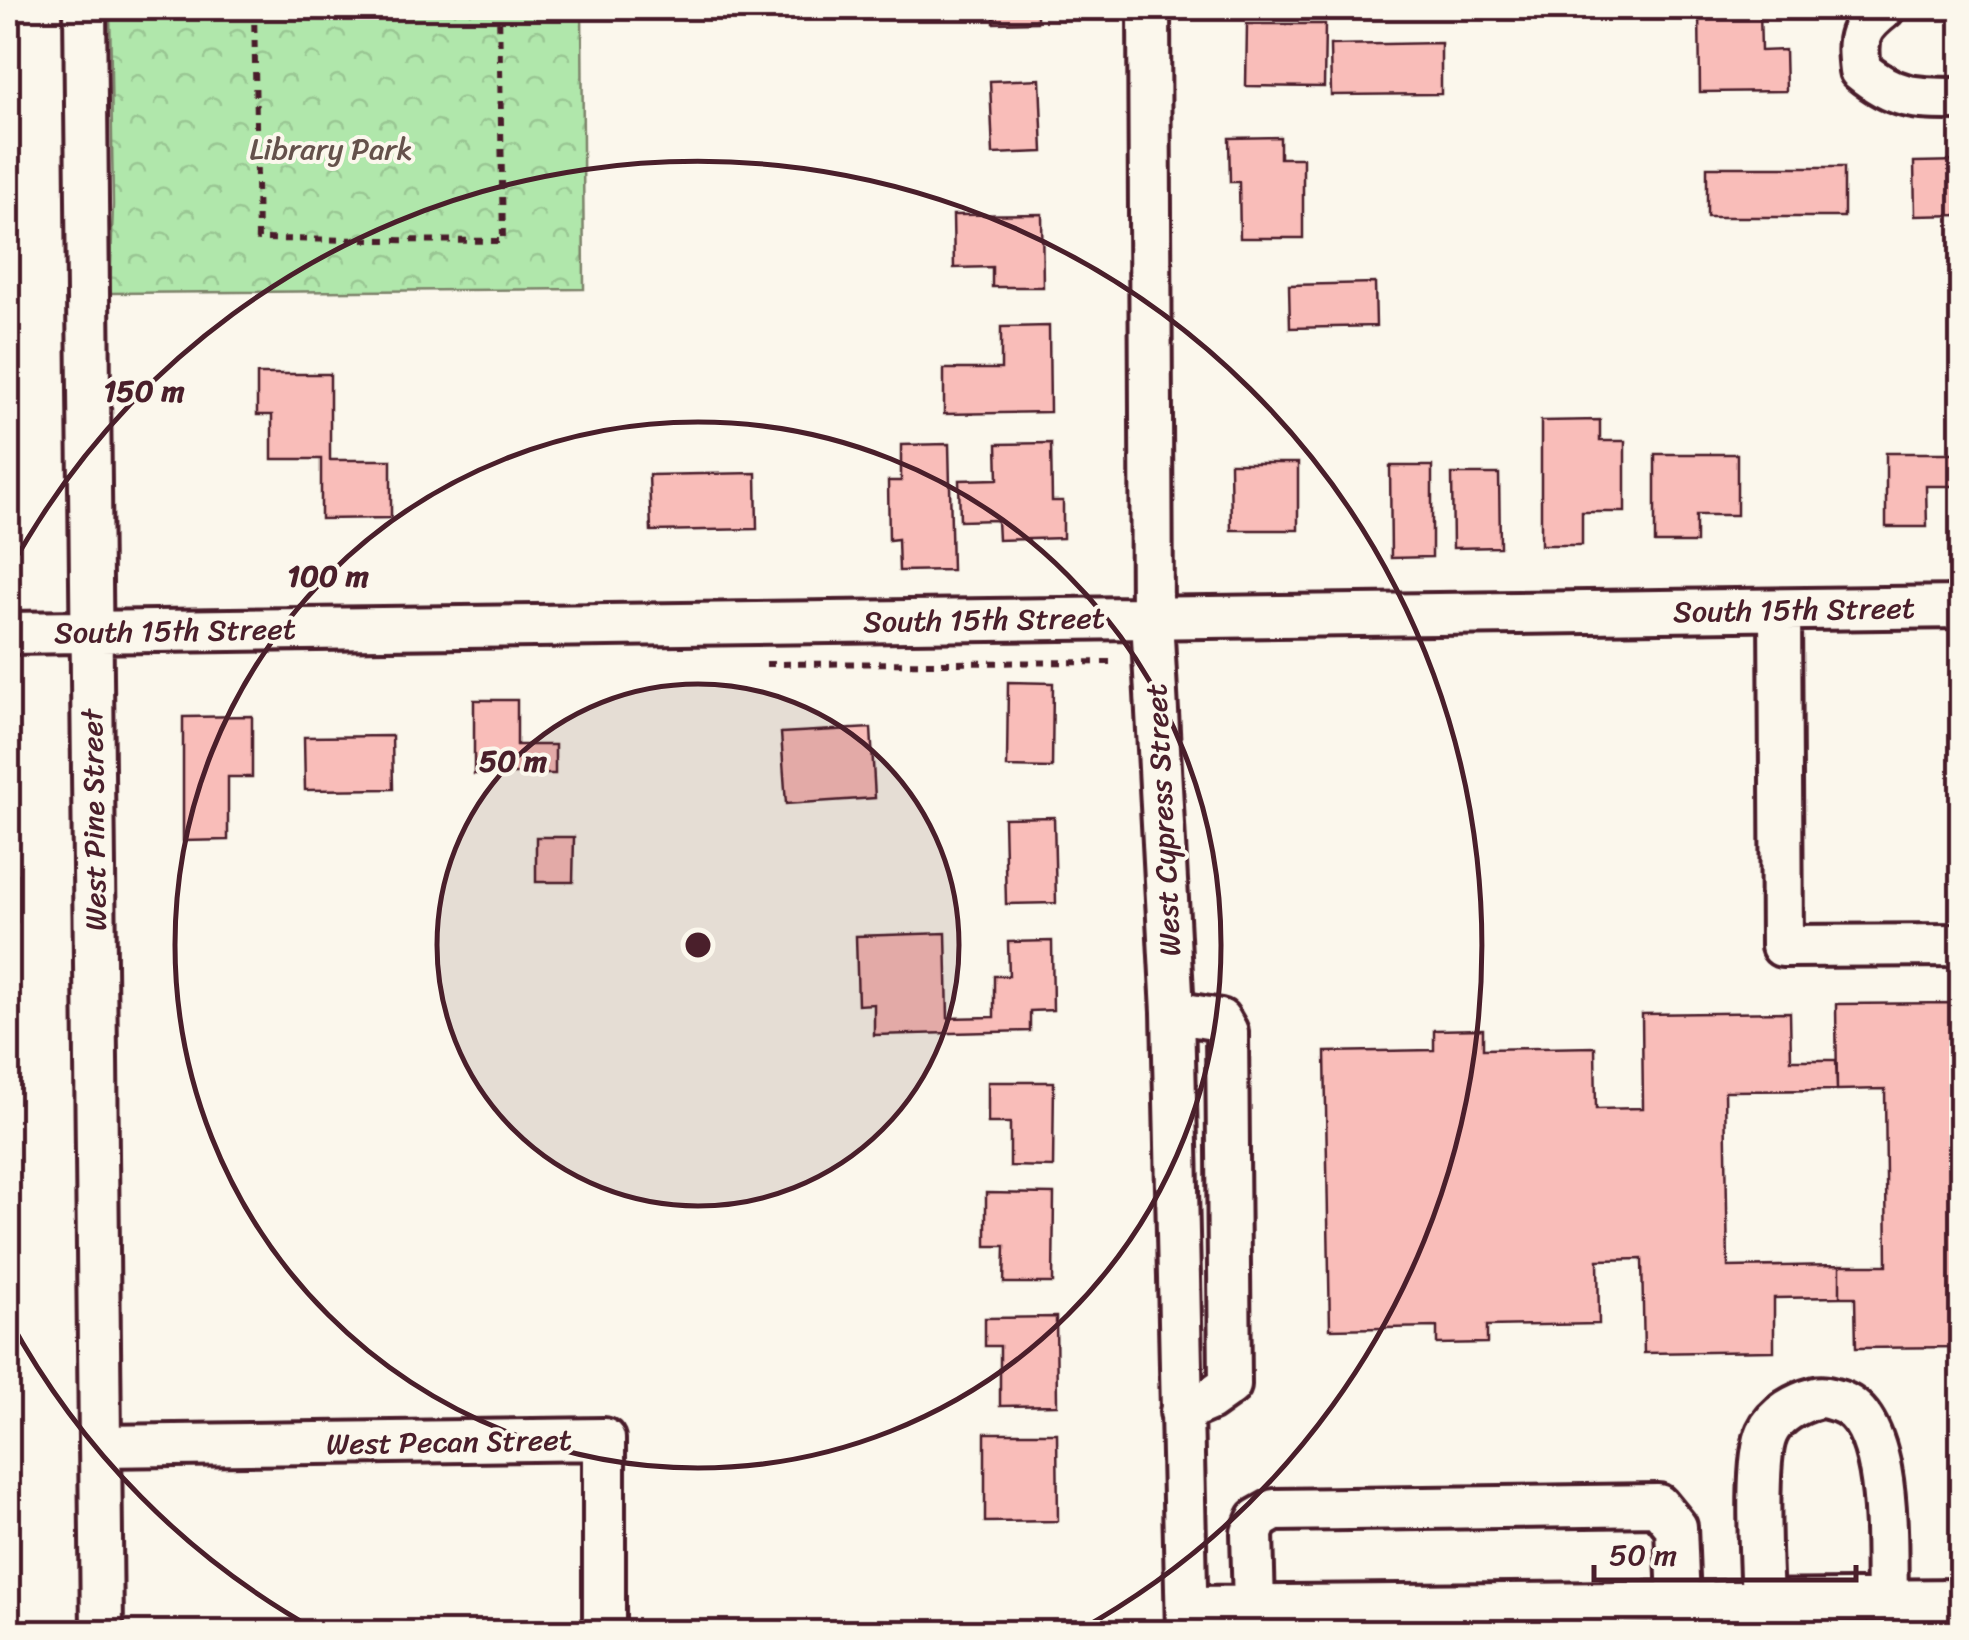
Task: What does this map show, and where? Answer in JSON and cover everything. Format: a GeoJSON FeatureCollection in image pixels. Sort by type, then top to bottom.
{"type":"FeatureCollection","features":[{"type":"Feature","properties":{"kind":"street","name":"West Pine Street"},"geometry":{"type":"LineString","coordinates":[[85,8],[102,1632]]}},
{"type":"Feature","properties":{"kind":"street","name":"West Cypress Street"},"geometry":{"type":"LineString","coordinates":[[1150,8],[1152,618],[1173,1012],[1187,1620]]}},
{"type":"Feature","properties":{"kind":"street"},"geometry":{"type":"LineString","coordinates":[[1884,8],[1862,26],[1857,48],[1860,70],[1882,88],[1912,99],[1962,99]]}},
{"type":"Feature","properties":{"kind":"street","name":"South 15th Street"},"geometry":{"type":"LineString","coordinates":[[8,633],[1962,608]]}},
{"type":"Feature","properties":{"kind":"street"},"geometry":{"type":"LineString","coordinates":[[1780,610],[1782,946],[1962,945]]}},
{"type":"Feature","properties":{"kind":"street"},"geometry":{"type":"LineString","coordinates":[[1173,1012],[1220,1020],[1227,1032],[1230,1385],[1209,1400],[1181,1412]]}},
{"type":"Feature","properties":{"kind":"street"},"geometry":{"type":"LineString","coordinates":[[1762,1602],[1761,1466],[1767,1433],[1790,1407],[1821,1396],[1849,1404],[1864,1421],[1875,1446],[1882,1483],[1887,1600]]}},
{"type":"Feature","properties":{"kind":"street","name":"West Pecan Street"},"geometry":{"type":"LineString","coordinates":[[101,1446],[604,1440],[604,1632]]}},
{"type":"Feature","properties":{"kind":"street"},"geometry":{"type":"LineString","coordinates":[[1254,1606],[1252,1533],[1258,1518],[1274,1510],[1658,1504],[1676,1527],[1686,1612]]}},
{"type":"Feature","properties":{"kind":"street"},"geometry":{"type":"LineString","coordinates":[[1187,1620],[1254,1606],[1686,1612],[1762,1602],[1962,1600]]}},
{"type":"Feature","properties":{"kind":"path"},"geometry":{"type":"LineString","coordinates":[[254,8],[258,239],[504,241],[500,8]]}},
{"type":"Feature","properties":{"kind":"green space","name":"Library Park"},"geometry":{"type":"Polygon","coordinates":[[[110,8],[582,8],[584,289],[110,293],[110,8]]]}},
{"type":"Feature","properties":{"kind":"building"},"geometry":{"type":"Polygon","coordinates":[[[994,8],[1037,8],[1037,22],[994,23],[994,8]]]}},
{"type":"Feature","properties":{"kind":"building"},"geometry":{"type":"Polygon","coordinates":[[[1699,8],[1760,8],[1761,51],[1785,50],[1786,91],[1700,92],[1699,8]]]}},
{"type":"Feature","properties":{"kind":"building"},"geometry":{"type":"Polygon","coordinates":[[[1247,24],[1325,24],[1324,87],[1246,86],[1247,24]]]}},
{"type":"Feature","properties":{"kind":"building"},"geometry":{"type":"Polygon","coordinates":[[[1441,43],[1441,94],[1331,95],[1330,45],[1441,43]]]}},
{"type":"Feature","properties":{"kind":"building"},"geometry":{"type":"Polygon","coordinates":[[[1040,79],[1043,152],[993,154],[990,81],[1040,79]]]}},
{"type":"Feature","properties":{"kind":"building"},"geometry":{"type":"Polygon","coordinates":[[[1280,137],[1280,158],[1303,158],[1303,238],[1240,238],[1239,182],[1230,182],[1229,138],[1280,137]]]}},
{"type":"Feature","properties":{"kind":"building"},"geometry":{"type":"Polygon","coordinates":[[[1962,161],[1962,215],[1915,216],[1914,162],[1962,161]]]}},
{"type":"Feature","properties":{"kind":"building"},"geometry":{"type":"Polygon","coordinates":[[[1707,167],[1844,167],[1844,217],[1707,217],[1707,167]]]}},
{"type":"Feature","properties":{"kind":"building"},"geometry":{"type":"Polygon","coordinates":[[[1042,214],[1043,287],[992,287],[992,267],[954,268],[953,215],[1042,214]]]}},
{"type":"Feature","properties":{"kind":"building"},"geometry":{"type":"Polygon","coordinates":[[[1375,283],[1376,326],[1290,328],[1289,285],[1375,283]]]}},
{"type":"Feature","properties":{"kind":"building"},"geometry":{"type":"Polygon","coordinates":[[[1049,326],[1050,412],[944,414],[944,369],[1001,369],[1001,327],[1049,326]]]}},
{"type":"Feature","properties":{"kind":"building"},"geometry":{"type":"Polygon","coordinates":[[[257,374],[330,374],[330,460],[391,460],[391,518],[321,519],[321,459],[272,459],[272,415],[257,415],[257,374]]]}},
{"type":"Feature","properties":{"kind":"building"},"geometry":{"type":"Polygon","coordinates":[[[1600,420],[1600,441],[1625,441],[1625,512],[1582,512],[1582,545],[1541,545],[1541,421],[1600,420]]]}},
{"type":"Feature","properties":{"kind":"building"},"geometry":{"type":"Polygon","coordinates":[[[1051,443],[1052,501],[1063,501],[1063,538],[998,540],[997,520],[960,521],[959,480],[998,479],[997,444],[1051,443]]]}},
{"type":"Feature","properties":{"kind":"building"},"geometry":{"type":"Polygon","coordinates":[[[949,444],[952,570],[899,571],[898,539],[889,540],[888,481],[901,481],[901,445],[949,444]]]}},
{"type":"Feature","properties":{"kind":"building"},"geometry":{"type":"Polygon","coordinates":[[[1886,453],[1962,453],[1962,486],[1926,486],[1927,527],[1886,527],[1886,453]]]}},
{"type":"Feature","properties":{"kind":"building"},"geometry":{"type":"Polygon","coordinates":[[[1655,454],[1737,454],[1737,515],[1696,515],[1696,543],[1655,543],[1655,454]]]}},
{"type":"Feature","properties":{"kind":"building"},"geometry":{"type":"Polygon","coordinates":[[[1230,463],[1298,463],[1298,530],[1231,530],[1230,463]]]}},
{"type":"Feature","properties":{"kind":"building"},"geometry":{"type":"Polygon","coordinates":[[[1390,466],[1432,466],[1432,557],[1391,558],[1390,466]]]}},
{"type":"Feature","properties":{"kind":"building"},"geometry":{"type":"Polygon","coordinates":[[[756,473],[757,529],[651,531],[649,475],[756,473]]]}},
{"type":"Feature","properties":{"kind":"building"},"geometry":{"type":"Polygon","coordinates":[[[1452,474],[1499,474],[1500,547],[1453,548],[1452,474]]]}},
{"type":"Feature","properties":{"kind":"building"},"geometry":{"type":"Polygon","coordinates":[[[1008,682],[1053,683],[1052,768],[1007,767],[1008,682]]]}},
{"type":"Feature","properties":{"kind":"building"},"geometry":{"type":"Polygon","coordinates":[[[474,700],[517,700],[517,745],[555,745],[555,774],[474,774],[474,700]]]}},
{"type":"Feature","properties":{"kind":"building"},"geometry":{"type":"Polygon","coordinates":[[[252,716],[252,777],[228,777],[228,840],[183,841],[183,717],[252,716]]]}},
{"type":"Feature","properties":{"kind":"building"},"geometry":{"type":"Polygon","coordinates":[[[871,728],[875,798],[786,804],[781,733],[871,728]]]}},
{"type":"Feature","properties":{"kind":"building"},"geometry":{"type":"Polygon","coordinates":[[[392,736],[393,789],[305,790],[304,737],[392,736]]]}},
{"type":"Feature","properties":{"kind":"building"},"geometry":{"type":"Polygon","coordinates":[[[1054,817],[1056,903],[1006,904],[1004,818],[1054,817]]]}},
{"type":"Feature","properties":{"kind":"building"},"geometry":{"type":"Polygon","coordinates":[[[536,837],[574,837],[573,882],[536,882],[536,837]]]}},
{"type":"Feature","properties":{"kind":"building"},"geometry":{"type":"Polygon","coordinates":[[[8,874],[17,874],[17,922],[8,922],[8,874]]]}},
{"type":"Feature","properties":{"kind":"building"},"geometry":{"type":"Polygon","coordinates":[[[946,933],[948,1018],[994,1017],[994,976],[1009,976],[1008,942],[1052,941],[1053,1010],[1030,1011],[1030,1031],[874,1035],[874,1004],[858,1005],[856,936],[946,933]]]}},
{"type":"Feature","properties":{"kind":"building"},"geometry":{"type":"Polygon","coordinates":[[[1962,1003],[1962,1347],[1856,1348],[1855,1297],[1840,1297],[1840,1265],[1887,1265],[1885,1089],[1837,1090],[1836,1004],[1962,1003]]]}},
{"type":"Feature","properties":{"kind":"building"},"geometry":{"type":"Polygon","coordinates":[[[11,1011],[15,1069],[8,1069],[11,1011]]]}},
{"type":"Feature","properties":{"kind":"building"},"geometry":{"type":"Polygon","coordinates":[[[1790,1012],[1791,1060],[1836,1060],[1837,1090],[1725,1091],[1728,1267],[1840,1265],[1840,1297],[1774,1298],[1774,1351],[1644,1353],[1642,1259],[1598,1260],[1599,1324],[1487,1326],[1487,1343],[1437,1344],[1437,1327],[1330,1329],[1325,1052],[1434,1050],[1434,1030],[1483,1029],[1483,1049],[1595,1047],[1596,1109],[1643,1108],[1642,1014],[1790,1012]]]}},
{"type":"Feature","properties":{"kind":"building"},"geometry":{"type":"Polygon","coordinates":[[[988,1082],[1054,1082],[1053,1167],[1010,1166],[1010,1123],[988,1123],[988,1082]]]}},
{"type":"Feature","properties":{"kind":"building"},"geometry":{"type":"Polygon","coordinates":[[[8,1148],[14,1148],[15,1243],[8,1243],[8,1148]]]}},
{"type":"Feature","properties":{"kind":"building"},"geometry":{"type":"Polygon","coordinates":[[[986,1193],[1054,1194],[1053,1283],[1004,1283],[1005,1246],[986,1246],[986,1193]]]}},
{"type":"Feature","properties":{"kind":"building"},"geometry":{"type":"Polygon","coordinates":[[[8,1284],[14,1284],[15,1331],[8,1331],[8,1284]]]}},
{"type":"Feature","properties":{"kind":"building"},"geometry":{"type":"Polygon","coordinates":[[[1056,1317],[1057,1405],[1000,1406],[1000,1346],[985,1346],[985,1318],[1056,1317]]]}},
{"type":"Feature","properties":{"kind":"building"},"geometry":{"type":"Polygon","coordinates":[[[985,1433],[1057,1433],[1058,1521],[985,1522],[985,1433]]]}},
{"type":"Feature","properties":{"kind":"building"},"geometry":{"type":"Polygon","coordinates":[[[8,1552],[16,1552],[16,1632],[8,1632],[8,1552]]]}},
{"type":"Feature","properties":{"kind":"building"},"geometry":{"type":"Polygon","coordinates":[[[1030,1621],[1030,1632],[982,1632],[982,1622],[1030,1621]]]}}]}
